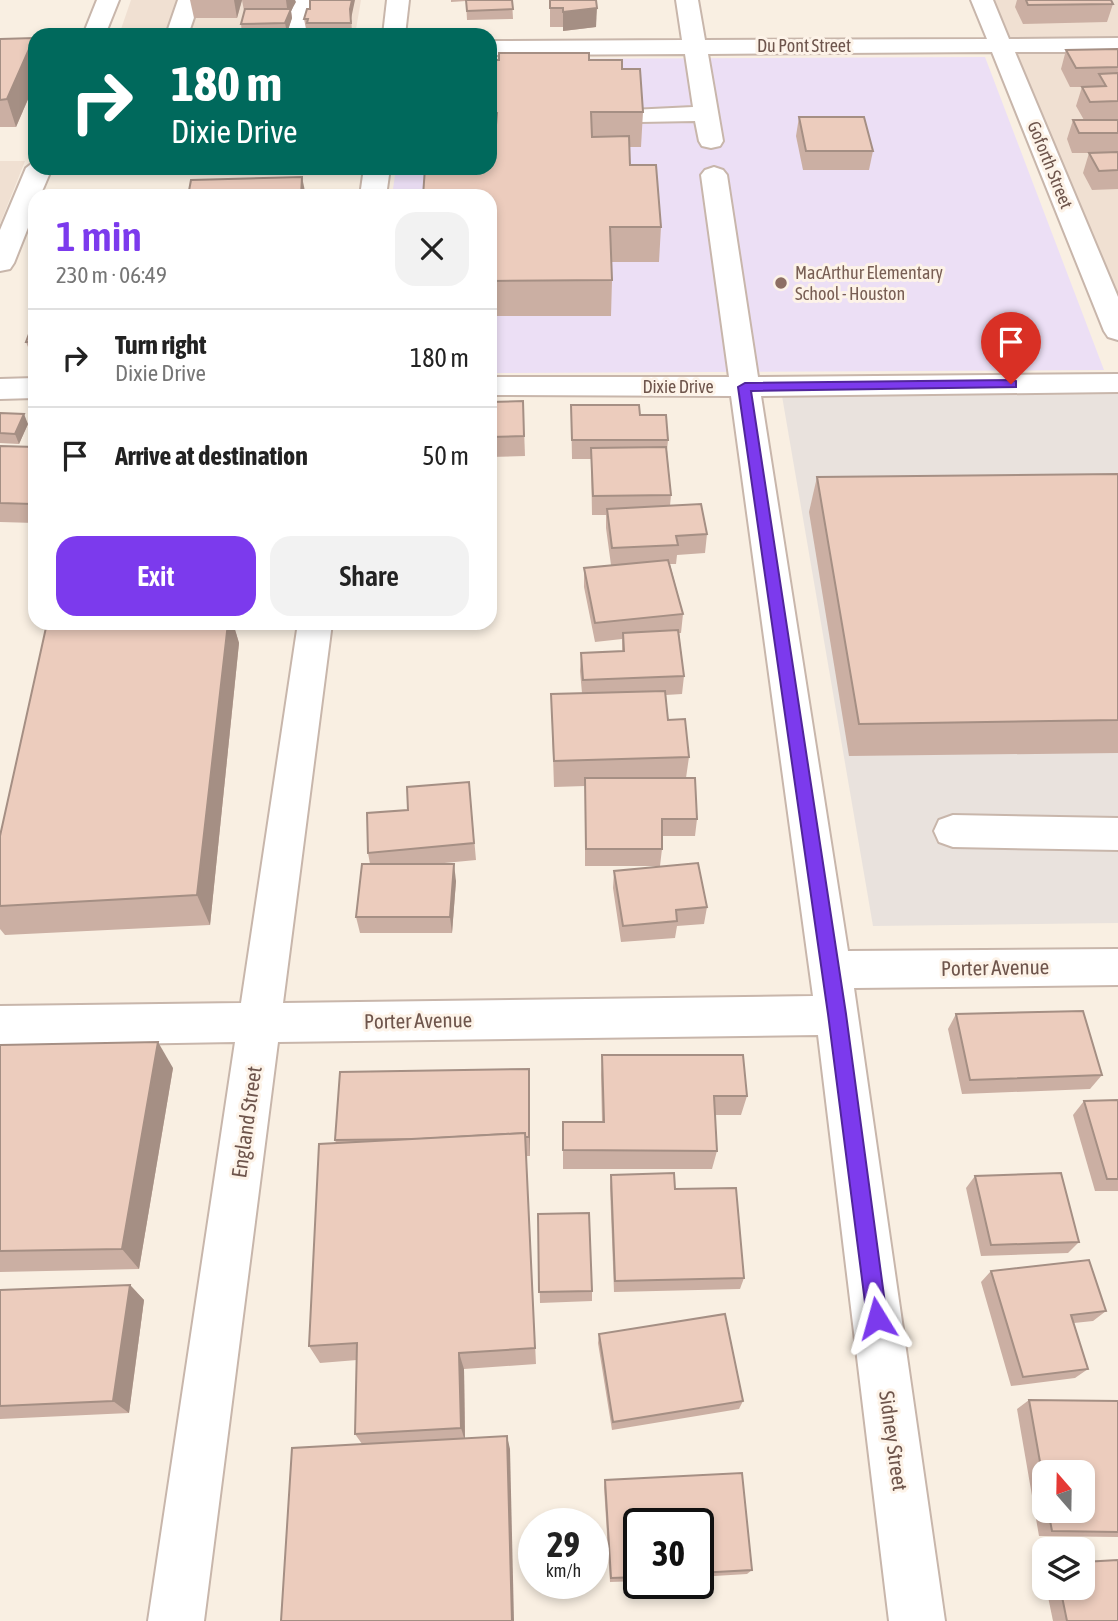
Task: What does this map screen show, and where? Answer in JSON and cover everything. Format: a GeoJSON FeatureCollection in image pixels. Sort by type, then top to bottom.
{"type":"FeatureCollection","features":[{"type":"Feature","properties":{"kind":"street"},"geometry":{"type":"LineString","coordinates":[[96,28],[108,0]]}},
{"type":"Feature","properties":{"kind":"street"},"geometry":{"type":"LineString","coordinates":[[179,28],[189,0]]}},
{"type":"Feature","properties":{"kind":"street"},"geometry":{"type":"LineString","coordinates":[[297,28],[304,0]]}},
{"type":"Feature","properties":{"kind":"street"},"geometry":{"type":"LineString","coordinates":[[395,28],[398,0]]}},
{"type":"Feature","properties":{"kind":"street"},"geometry":{"type":"LineString","coordinates":[[687,0],[711,141]]}},
{"type":"Feature","properties":{"kind":"street","name":"Goforth Street"},"geometry":{"type":"LineString","coordinates":[[982,0],[1118,331]]}},
{"type":"Feature","properties":{"kind":"street","name":"Du Pont Street"},"geometry":{"type":"LineString","coordinates":[[497,48],[1118,45]]}},
{"type":"Feature","properties":{"kind":"street"},"geometry":{"type":"LineString","coordinates":[[640,115],[707,114]]}},
{"type":"Feature","properties":{"kind":"street","name":"Sidney Street"},"geometry":{"type":"LineString","coordinates":[[714,175],[837,1014],[917,1621]]}},
{"type":"Feature","properties":{"kind":"street"},"geometry":{"type":"LineString","coordinates":[[0,263],[28,195]]}},
{"type":"Feature","properties":{"kind":"street","name":"Dixie Drive"},"geometry":{"type":"LineString","coordinates":[[497,386],[745,387],[1118,383]]}},
{"type":"Feature","properties":{"kind":"street"},"geometry":{"type":"LineString","coordinates":[[0,389],[28,388]]}},
{"type":"Feature","properties":{"kind":"street","name":"England Street"},"geometry":{"type":"LineString","coordinates":[[176,1621],[314,630]]}},
{"type":"Feature","properties":{"kind":"street"},"geometry":{"type":"LineString","coordinates":[[953,831],[1118,834]]}},
{"type":"Feature","properties":{"kind":"street","name":"Porter Avenue"},"geometry":{"type":"LineString","coordinates":[[830,970],[1118,967]]}},
{"type":"Feature","properties":{"kind":"street","name":"Porter Avenue"},"geometry":{"type":"LineString","coordinates":[[0,1026],[837,1014]]}},
{"type":"Feature","properties":{"kind":"shaded area"},"geometry":{"type":"Polygon","coordinates":[[[131,0],[361,0],[356,28],[121,28],[131,0]]]}},
{"type":"Feature","properties":{"kind":"shaded area"},"geometry":{"type":"Polygon","coordinates":[[[986,0],[1118,0],[1118,315],[986,0]]]}},
{"type":"Feature","properties":{"kind":"shaded area","name":"MacArthur Elementary School - Houston"},"geometry":{"type":"Polygon","coordinates":[[[985,57],[1104,370],[497,373],[497,189],[393,189],[395,175],[497,175],[497,59],[985,57]]]}},
{"type":"Feature","properties":{"kind":"shaded area"},"geometry":{"type":"Polygon","coordinates":[[[0,161],[25,161],[0,224],[0,161]]]}},
{"type":"Feature","properties":{"kind":"shaded area"},"geometry":{"type":"Polygon","coordinates":[[[1118,394],[1118,923],[873,926],[782,396],[1118,394]]]}},
{"type":"Feature","properties":{"kind":"building"},"geometry":{"type":"Polygon","coordinates":[[[310,0],[352,0],[351,23],[307,23],[308,19],[304,19],[307,9],[310,9],[310,0]]]}},
{"type":"Feature","properties":{"kind":"building"},"geometry":{"type":"Polygon","coordinates":[[[466,0],[512,0],[513,9],[467,11],[466,0]]]}},
{"type":"Feature","properties":{"kind":"building"},"geometry":{"type":"Polygon","coordinates":[[[550,0],[596,0],[597,8],[563,12],[563,8],[550,8],[550,0]]]}},
{"type":"Feature","properties":{"kind":"building"},"geometry":{"type":"Polygon","coordinates":[[[1026,0],[1111,0],[1113,4],[1028,5],[1026,0]]]}},
{"type":"Feature","properties":{"kind":"building"},"geometry":{"type":"Polygon","coordinates":[[[245,9],[291,9],[285,23],[241,24],[245,9]]]}},
{"type":"Feature","properties":{"kind":"building"},"geometry":{"type":"Polygon","coordinates":[[[28,38],[28,52],[7,99],[0,100],[0,39],[28,38]]]}},
{"type":"Feature","properties":{"kind":"building"},"geometry":{"type":"Polygon","coordinates":[[[1118,49],[1118,67],[1076,68],[1066,50],[1118,49]]]}},
{"type":"Feature","properties":{"kind":"building"},"geometry":{"type":"Polygon","coordinates":[[[499,53],[589,53],[589,60],[622,60],[622,69],[640,69],[643,112],[591,112],[592,137],[629,136],[630,165],[656,165],[661,227],[610,227],[612,280],[497,281],[497,189],[424,189],[424,175],[497,175],[499,53]]]}},
{"type":"Feature","properties":{"kind":"building"},"geometry":{"type":"Polygon","coordinates":[[[1118,73],[1118,101],[1090,102],[1082,87],[1106,86],[1099,74],[1118,73]]]}},
{"type":"Feature","properties":{"kind":"building"},"geometry":{"type":"Polygon","coordinates":[[[799,117],[864,117],[873,151],[806,151],[799,117]]]}},
{"type":"Feature","properties":{"kind":"building"},"geometry":{"type":"Polygon","coordinates":[[[1073,120],[1118,120],[1118,133],[1079,133],[1073,120]]]}},
{"type":"Feature","properties":{"kind":"building"},"geometry":{"type":"Polygon","coordinates":[[[1118,152],[1118,170],[1099,171],[1089,153],[1118,152]]]}},
{"type":"Feature","properties":{"kind":"building"},"geometry":{"type":"Polygon","coordinates":[[[302,177],[301,189],[189,189],[191,180],[302,177]]]}},
{"type":"Feature","properties":{"kind":"building"},"geometry":{"type":"Polygon","coordinates":[[[523,401],[524,436],[497,437],[497,402],[523,401]]]}},
{"type":"Feature","properties":{"kind":"building"},"geometry":{"type":"Polygon","coordinates":[[[571,405],[639,405],[640,415],[666,415],[668,440],[572,440],[571,405]]]}},
{"type":"Feature","properties":{"kind":"building"},"geometry":{"type":"Polygon","coordinates":[[[0,413],[24,414],[15,434],[0,433],[0,413]]]}},
{"type":"Feature","properties":{"kind":"building"},"geometry":{"type":"Polygon","coordinates":[[[0,446],[28,447],[28,504],[0,503],[0,446]]]}},
{"type":"Feature","properties":{"kind":"building"},"geometry":{"type":"Polygon","coordinates":[[[666,447],[671,495],[593,496],[591,448],[666,447]]]}},
{"type":"Feature","properties":{"kind":"building"},"geometry":{"type":"Polygon","coordinates":[[[1118,474],[1118,720],[859,724],[817,477],[1118,474]]]}},
{"type":"Feature","properties":{"kind":"building"},"geometry":{"type":"Polygon","coordinates":[[[701,504],[707,534],[676,536],[678,545],[612,548],[607,509],[701,504]]]}},
{"type":"Feature","properties":{"kind":"building"},"geometry":{"type":"Polygon","coordinates":[[[668,560],[683,614],[595,623],[584,568],[668,560]]]}},
{"type":"Feature","properties":{"kind":"building"},"geometry":{"type":"Polygon","coordinates":[[[45,630],[227,630],[197,895],[0,906],[0,836],[45,630]]]}},
{"type":"Feature","properties":{"kind":"building"},"geometry":{"type":"Polygon","coordinates":[[[678,630],[684,676],[583,680],[581,653],[624,651],[623,633],[678,630]]]}},
{"type":"Feature","properties":{"kind":"building"},"geometry":{"type":"Polygon","coordinates":[[[665,691],[668,720],[685,719],[689,757],[554,761],[551,694],[665,691]]]}},
{"type":"Feature","properties":{"kind":"building"},"geometry":{"type":"Polygon","coordinates":[[[585,778],[695,778],[697,819],[662,819],[662,849],[586,849],[585,778]]]}},
{"type":"Feature","properties":{"kind":"building"},"geometry":{"type":"Polygon","coordinates":[[[469,782],[474,843],[368,853],[367,813],[408,810],[407,787],[469,782]]]}},
{"type":"Feature","properties":{"kind":"building"},"geometry":{"type":"Polygon","coordinates":[[[698,863],[707,907],[676,910],[677,921],[623,926],[614,871],[698,863]]]}},
{"type":"Feature","properties":{"kind":"building"},"geometry":{"type":"Polygon","coordinates":[[[362,864],[454,864],[450,917],[356,917],[362,864]]]}},
{"type":"Feature","properties":{"kind":"building"},"geometry":{"type":"Polygon","coordinates":[[[1083,1011],[1102,1075],[970,1080],[956,1014],[1083,1011]]]}},
{"type":"Feature","properties":{"kind":"building"},"geometry":{"type":"Polygon","coordinates":[[[158,1042],[122,1249],[0,1251],[0,1045],[158,1042]]]}},
{"type":"Feature","properties":{"kind":"building"},"geometry":{"type":"Polygon","coordinates":[[[602,1055],[743,1055],[747,1096],[714,1096],[717,1151],[563,1150],[563,1122],[604,1122],[602,1055]]]}},
{"type":"Feature","properties":{"kind":"building"},"geometry":{"type":"Polygon","coordinates":[[[529,1069],[529,1137],[525,1137],[525,1133],[421,1139],[335,1140],[340,1072],[529,1069]]]}},
{"type":"Feature","properties":{"kind":"building"},"geometry":{"type":"Polygon","coordinates":[[[1118,1100],[1118,1179],[1107,1179],[1084,1101],[1118,1100]]]}},
{"type":"Feature","properties":{"kind":"building"},"geometry":{"type":"Polygon","coordinates":[[[525,1133],[535,1348],[459,1353],[461,1428],[355,1434],[357,1343],[309,1346],[319,1144],[525,1133]]]}},
{"type":"Feature","properties":{"kind":"building"},"geometry":{"type":"Polygon","coordinates":[[[674,1173],[675,1189],[736,1188],[744,1278],[615,1281],[611,1175],[674,1173]]]}},
{"type":"Feature","properties":{"kind":"building"},"geometry":{"type":"Polygon","coordinates":[[[1061,1173],[1079,1242],[991,1245],[975,1176],[1061,1173]]]}},
{"type":"Feature","properties":{"kind":"building"},"geometry":{"type":"Polygon","coordinates":[[[589,1213],[592,1291],[539,1292],[538,1214],[589,1213]]]}},
{"type":"Feature","properties":{"kind":"building"},"geometry":{"type":"Polygon","coordinates":[[[1089,1260],[1106,1311],[1071,1315],[1088,1369],[1023,1377],[991,1271],[1089,1260]]]}},
{"type":"Feature","properties":{"kind":"building"},"geometry":{"type":"Polygon","coordinates":[[[130,1285],[113,1401],[0,1406],[0,1290],[130,1285]]]}},
{"type":"Feature","properties":{"kind":"building"},"geometry":{"type":"Polygon","coordinates":[[[725,1314],[743,1401],[613,1422],[599,1334],[725,1314]]]}},
{"type":"Feature","properties":{"kind":"building"},"geometry":{"type":"Polygon","coordinates":[[[1029,1400],[1118,1401],[1118,1532],[1052,1531],[1050,1523],[1096,1522],[1096,1460],[1040,1460],[1029,1400]]]}},
{"type":"Feature","properties":{"kind":"building"},"geometry":{"type":"Polygon","coordinates":[[[507,1436],[512,1621],[281,1621],[292,1448],[507,1436]]]}},
{"type":"Feature","properties":{"kind":"building"},"geometry":{"type":"Polygon","coordinates":[[[742,1473],[752,1570],[714,1572],[714,1508],[623,1508],[623,1578],[611,1578],[609,1508],[607,1508],[605,1480],[742,1473]]]}},
{"type":"Feature","properties":{"kind":"building"},"geometry":{"type":"Polygon","coordinates":[[[1118,1560],[1118,1621],[1067,1621],[1063,1600],[1095,1600],[1095,1561],[1118,1560]]]}},
{"type":"Feature","properties":{"kind":"place","name":"MacArthur Elementary School - Houston"},"geometry":{"type":"Point","coordinates":[781,283]}},
{"type":"Feature","properties":{"kind":"route"},"geometry":{"type":"LineString","coordinates":[[877,1318],[837,1014],[745,387],[1011,384]]}}]}
